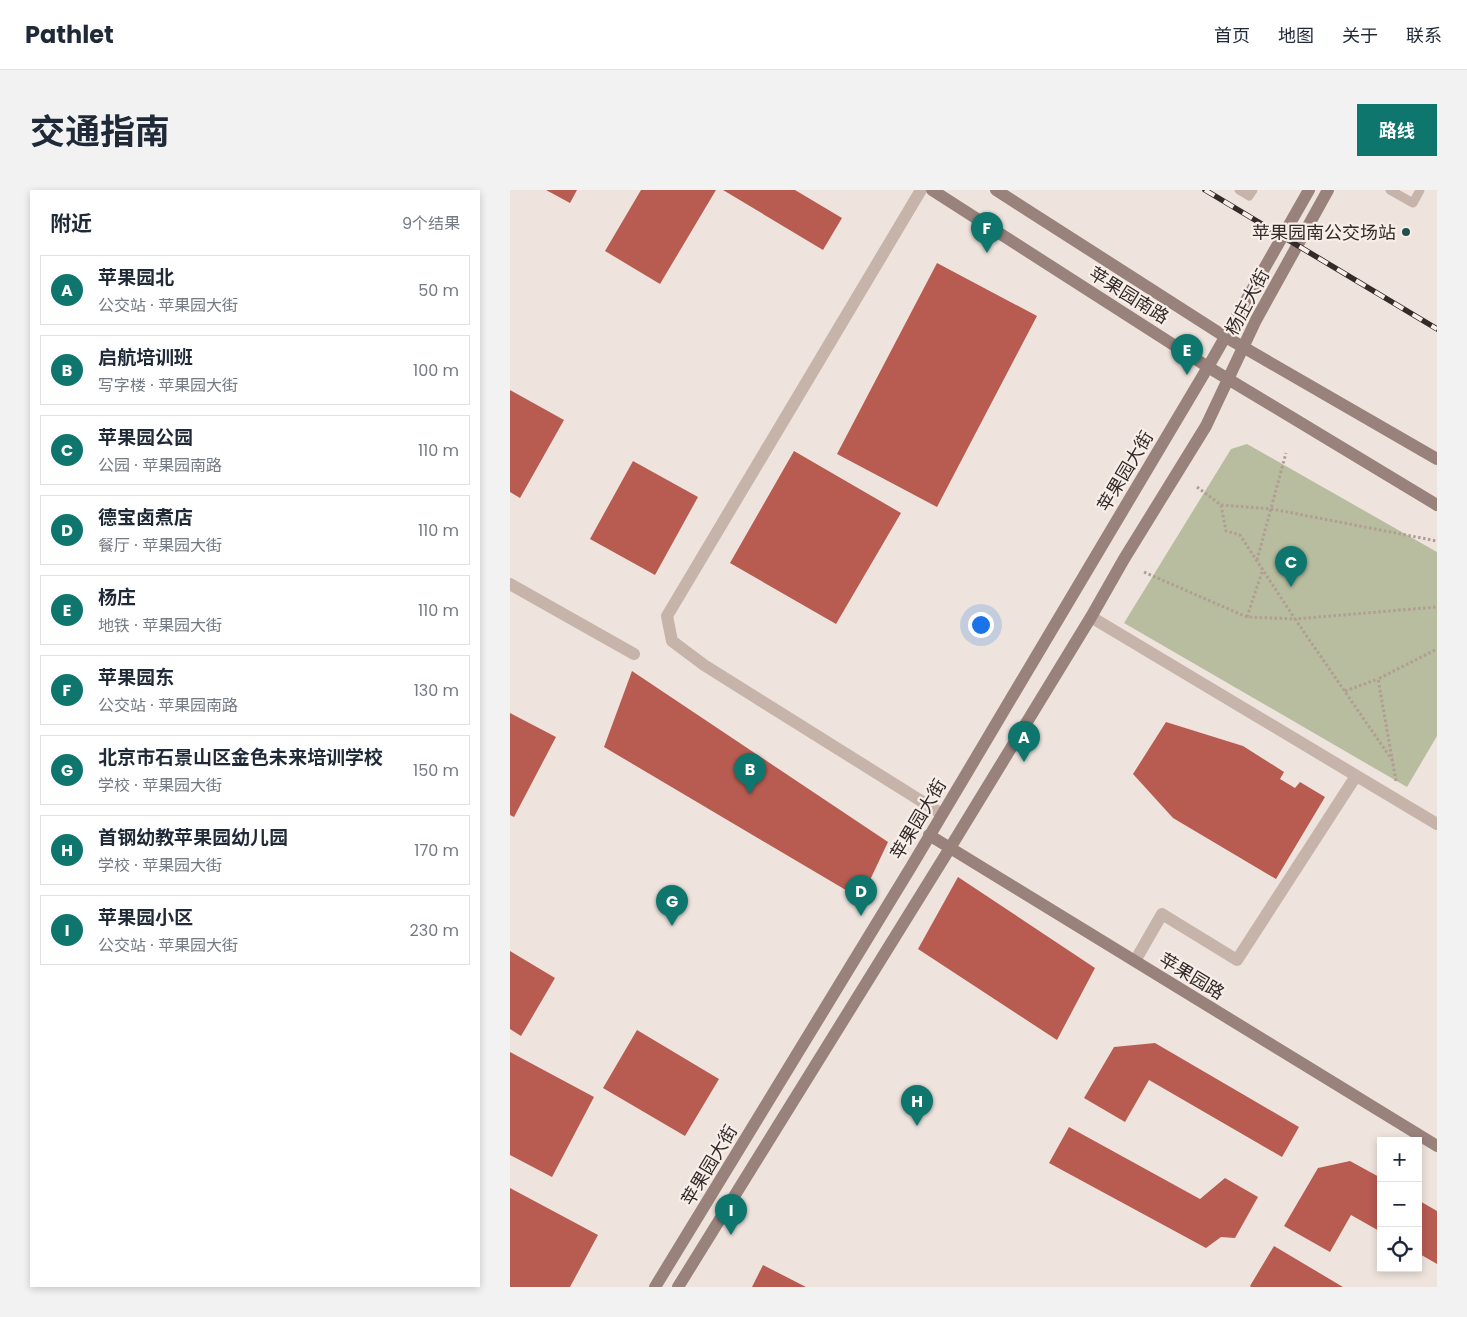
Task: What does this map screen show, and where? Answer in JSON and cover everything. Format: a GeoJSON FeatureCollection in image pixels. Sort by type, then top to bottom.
{"type":"FeatureCollection","features":[{"type":"Feature","properties":{"kind":"main road","name":"苹果园南路"},"geometry":{"type":"LineString","coordinates":[[932,190],[1208,367],[1437,505]]}},
{"type":"Feature","properties":{"kind":"main road","name":"苹果园南路"},"geometry":{"type":"LineString","coordinates":[[996,190],[1224,336],[1437,459]]}},
{"type":"Feature","properties":{"kind":"main road","name":"杨庄大街"},"geometry":{"type":"LineString","coordinates":[[1208,367],[1309,190]]}},
{"type":"Feature","properties":{"kind":"main road","name":"杨庄大街"},"geometry":{"type":"LineString","coordinates":[[1228,379],[1296,245],[1328,190]]}},
{"type":"Feature","properties":{"kind":"main road","name":"苹果园大街"},"geometry":{"type":"LineString","coordinates":[[655,1287],[930,835],[1208,367]]}},
{"type":"Feature","properties":{"kind":"main road"},"geometry":{"type":"LineString","coordinates":[[678,1287],[950,848],[1206,426],[1228,379]]}},
{"type":"Feature","properties":{"kind":"main road","name":"苹果园路"},"geometry":{"type":"LineString","coordinates":[[930,835],[1437,1146]]}},
{"type":"Feature","properties":{"kind":"street"},"geometry":{"type":"LineString","coordinates":[[921,190],[667,616],[672,641],[704,665],[942,814]]}},
{"type":"Feature","properties":{"kind":"street"},"geometry":{"type":"LineString","coordinates":[[510,584],[634,654]]}},
{"type":"Feature","properties":{"kind":"street"},"geometry":{"type":"LineString","coordinates":[[1090,617],[1437,824]]}},
{"type":"Feature","properties":{"kind":"street"},"geometry":{"type":"LineString","coordinates":[[1135,961],[1162,914],[1237,960],[1356,776]]}},
{"type":"Feature","properties":{"kind":"lane"},"geometry":{"type":"LineString","coordinates":[[1239,190],[1249,196],[1253,190]]}},
{"type":"Feature","properties":{"kind":"lane"},"geometry":{"type":"LineString","coordinates":[[1390,190],[1412,203],[1420,190]]}},
{"type":"Feature","properties":{"kind":"path"},"geometry":{"type":"LineString","coordinates":[[1257,561],[1286,452]]}},
{"type":"Feature","properties":{"kind":"path"},"geometry":{"type":"LineString","coordinates":[[1197,487],[1221,504],[1272,509],[1437,541]]}},
{"type":"Feature","properties":{"kind":"path"},"geometry":{"type":"LineString","coordinates":[[1221,504],[1226,531],[1240,535],[1392,760]]}},
{"type":"Feature","properties":{"kind":"path"},"geometry":{"type":"LineString","coordinates":[[1247,617],[1263,569]]}},
{"type":"Feature","properties":{"kind":"path"},"geometry":{"type":"LineString","coordinates":[[1144,572],[1247,617],[1295,619],[1437,607]]}},
{"type":"Feature","properties":{"kind":"path"},"geometry":{"type":"LineString","coordinates":[[1345,691],[1378,679],[1437,649]]}},
{"type":"Feature","properties":{"kind":"path"},"geometry":{"type":"LineString","coordinates":[[1378,679],[1399,801]]}},
{"type":"Feature","properties":{"kind":"green space"},"geometry":{"type":"Polygon","coordinates":[[[1247,444],[1437,552],[1437,736],[1407,787],[1124,623],[1231,449],[1247,444]]]}},
{"type":"Feature","properties":{"kind":"building"},"geometry":{"type":"Polygon","coordinates":[[[546,190],[577,190],[570,203],[546,190]]]}},
{"type":"Feature","properties":{"kind":"building"},"geometry":{"type":"Polygon","coordinates":[[[641,190],[716,190],[660,284],[605,251],[641,190]]]}},
{"type":"Feature","properties":{"kind":"building"},"geometry":{"type":"Polygon","coordinates":[[[723,190],[795,190],[842,218],[823,250],[723,190]]]}},
{"type":"Feature","properties":{"kind":"building"},"geometry":{"type":"Polygon","coordinates":[[[937,263],[1037,316],[937,507],[837,454],[937,263]]]}},
{"type":"Feature","properties":{"kind":"building"},"geometry":{"type":"Polygon","coordinates":[[[510,390],[564,420],[520,498],[510,492],[510,390]]]}},
{"type":"Feature","properties":{"kind":"building"},"geometry":{"type":"Polygon","coordinates":[[[794,451],[901,513],[836,624],[730,563],[794,451]]]}},
{"type":"Feature","properties":{"kind":"building"},"geometry":{"type":"Polygon","coordinates":[[[633,461],[698,497],[655,575],[590,539],[633,461]]]}},
{"type":"Feature","properties":{"kind":"building"},"geometry":{"type":"Polygon","coordinates":[[[632,671],[888,842],[861,899],[604,747],[632,671]]]}},
{"type":"Feature","properties":{"kind":"building"},"geometry":{"type":"Polygon","coordinates":[[[510,713],[556,737],[514,817],[510,815],[510,713]]]}},
{"type":"Feature","properties":{"kind":"building"},"geometry":{"type":"Polygon","coordinates":[[[1166,722],[1243,746],[1284,772],[1280,779],[1295,788],[1300,782],[1325,797],[1276,879],[1173,818],[1133,774],[1166,722]]]}},
{"type":"Feature","properties":{"kind":"building"},"geometry":{"type":"Polygon","coordinates":[[[958,877],[1095,968],[1057,1040],[918,949],[958,877]]]}},
{"type":"Feature","properties":{"kind":"building"},"geometry":{"type":"Polygon","coordinates":[[[510,951],[555,978],[521,1036],[510,1029],[510,951]]]}},
{"type":"Feature","properties":{"kind":"building"},"geometry":{"type":"Polygon","coordinates":[[[637,1030],[719,1079],[685,1136],[603,1088],[637,1030]]]}},
{"type":"Feature","properties":{"kind":"building"},"geometry":{"type":"Polygon","coordinates":[[[1155,1043],[1299,1127],[1282,1157],[1149,1080],[1125,1122],[1084,1098],[1114,1047],[1155,1043]]]}},
{"type":"Feature","properties":{"kind":"building"},"geometry":{"type":"Polygon","coordinates":[[[510,1052],[594,1097],[552,1177],[510,1155],[510,1052]]]}},
{"type":"Feature","properties":{"kind":"building"},"geometry":{"type":"Polygon","coordinates":[[[1069,1127],[1200,1199],[1225,1178],[1258,1197],[1235,1238],[1221,1237],[1206,1248],[1049,1163],[1069,1127]]]}},
{"type":"Feature","properties":{"kind":"building"},"geometry":{"type":"Polygon","coordinates":[[[1350,1161],[1377,1176],[1377,1230],[1351,1215],[1330,1252],[1284,1226],[1318,1168],[1350,1161]]]}},
{"type":"Feature","properties":{"kind":"building"},"geometry":{"type":"Polygon","coordinates":[[[510,1188],[598,1235],[570,1287],[510,1287],[510,1188]]]}},
{"type":"Feature","properties":{"kind":"building"},"geometry":{"type":"Polygon","coordinates":[[[1422,1202],[1437,1211],[1437,1264],[1422,1255],[1422,1202]]]}},
{"type":"Feature","properties":{"kind":"building"},"geometry":{"type":"Polygon","coordinates":[[[1274,1246],[1343,1287],[1251,1287],[1274,1246]]]}},
{"type":"Feature","properties":{"kind":"building"},"geometry":{"type":"Polygon","coordinates":[[[763,1265],[806,1287],[752,1287],[763,1265]]]}},
{"type":"Feature","properties":{"kind":"railway"},"geometry":{"type":"LineString","coordinates":[[1205,190],[1437,329]]}},
{"type":"Feature","properties":{"kind":"place","name":"苹果园南公交场站"},"geometry":{"type":"Point","coordinates":[1406,232]}},
{"type":"Feature","properties":{"kind":"place","name":"苹果园东"},"geometry":{"type":"Point","coordinates":[987,253]}},
{"type":"Feature","properties":{"kind":"place","name":"杨庄"},"geometry":{"type":"Point","coordinates":[1187,375]}},
{"type":"Feature","properties":{"kind":"place","name":"苹果园公园"},"geometry":{"type":"Point","coordinates":[1291,587]}},
{"type":"Feature","properties":{"kind":"place","name":"苹果园北"},"geometry":{"type":"Point","coordinates":[1024,762]}},
{"type":"Feature","properties":{"kind":"place","name":"启航培训班"},"geometry":{"type":"Point","coordinates":[750,794]}},
{"type":"Feature","properties":{"kind":"place","name":"德宝卤煮店"},"geometry":{"type":"Point","coordinates":[861,916]}},
{"type":"Feature","properties":{"kind":"place","name":"北京市石景山区金色未来培训学校"},"geometry":{"type":"Point","coordinates":[672,926]}},
{"type":"Feature","properties":{"kind":"place","name":"首钢幼教苹果园幼儿园"},"geometry":{"type":"Point","coordinates":[917,1126]}},
{"type":"Feature","properties":{"kind":"place","name":"苹果园小区"},"geometry":{"type":"Point","coordinates":[731,1235]}}]}
